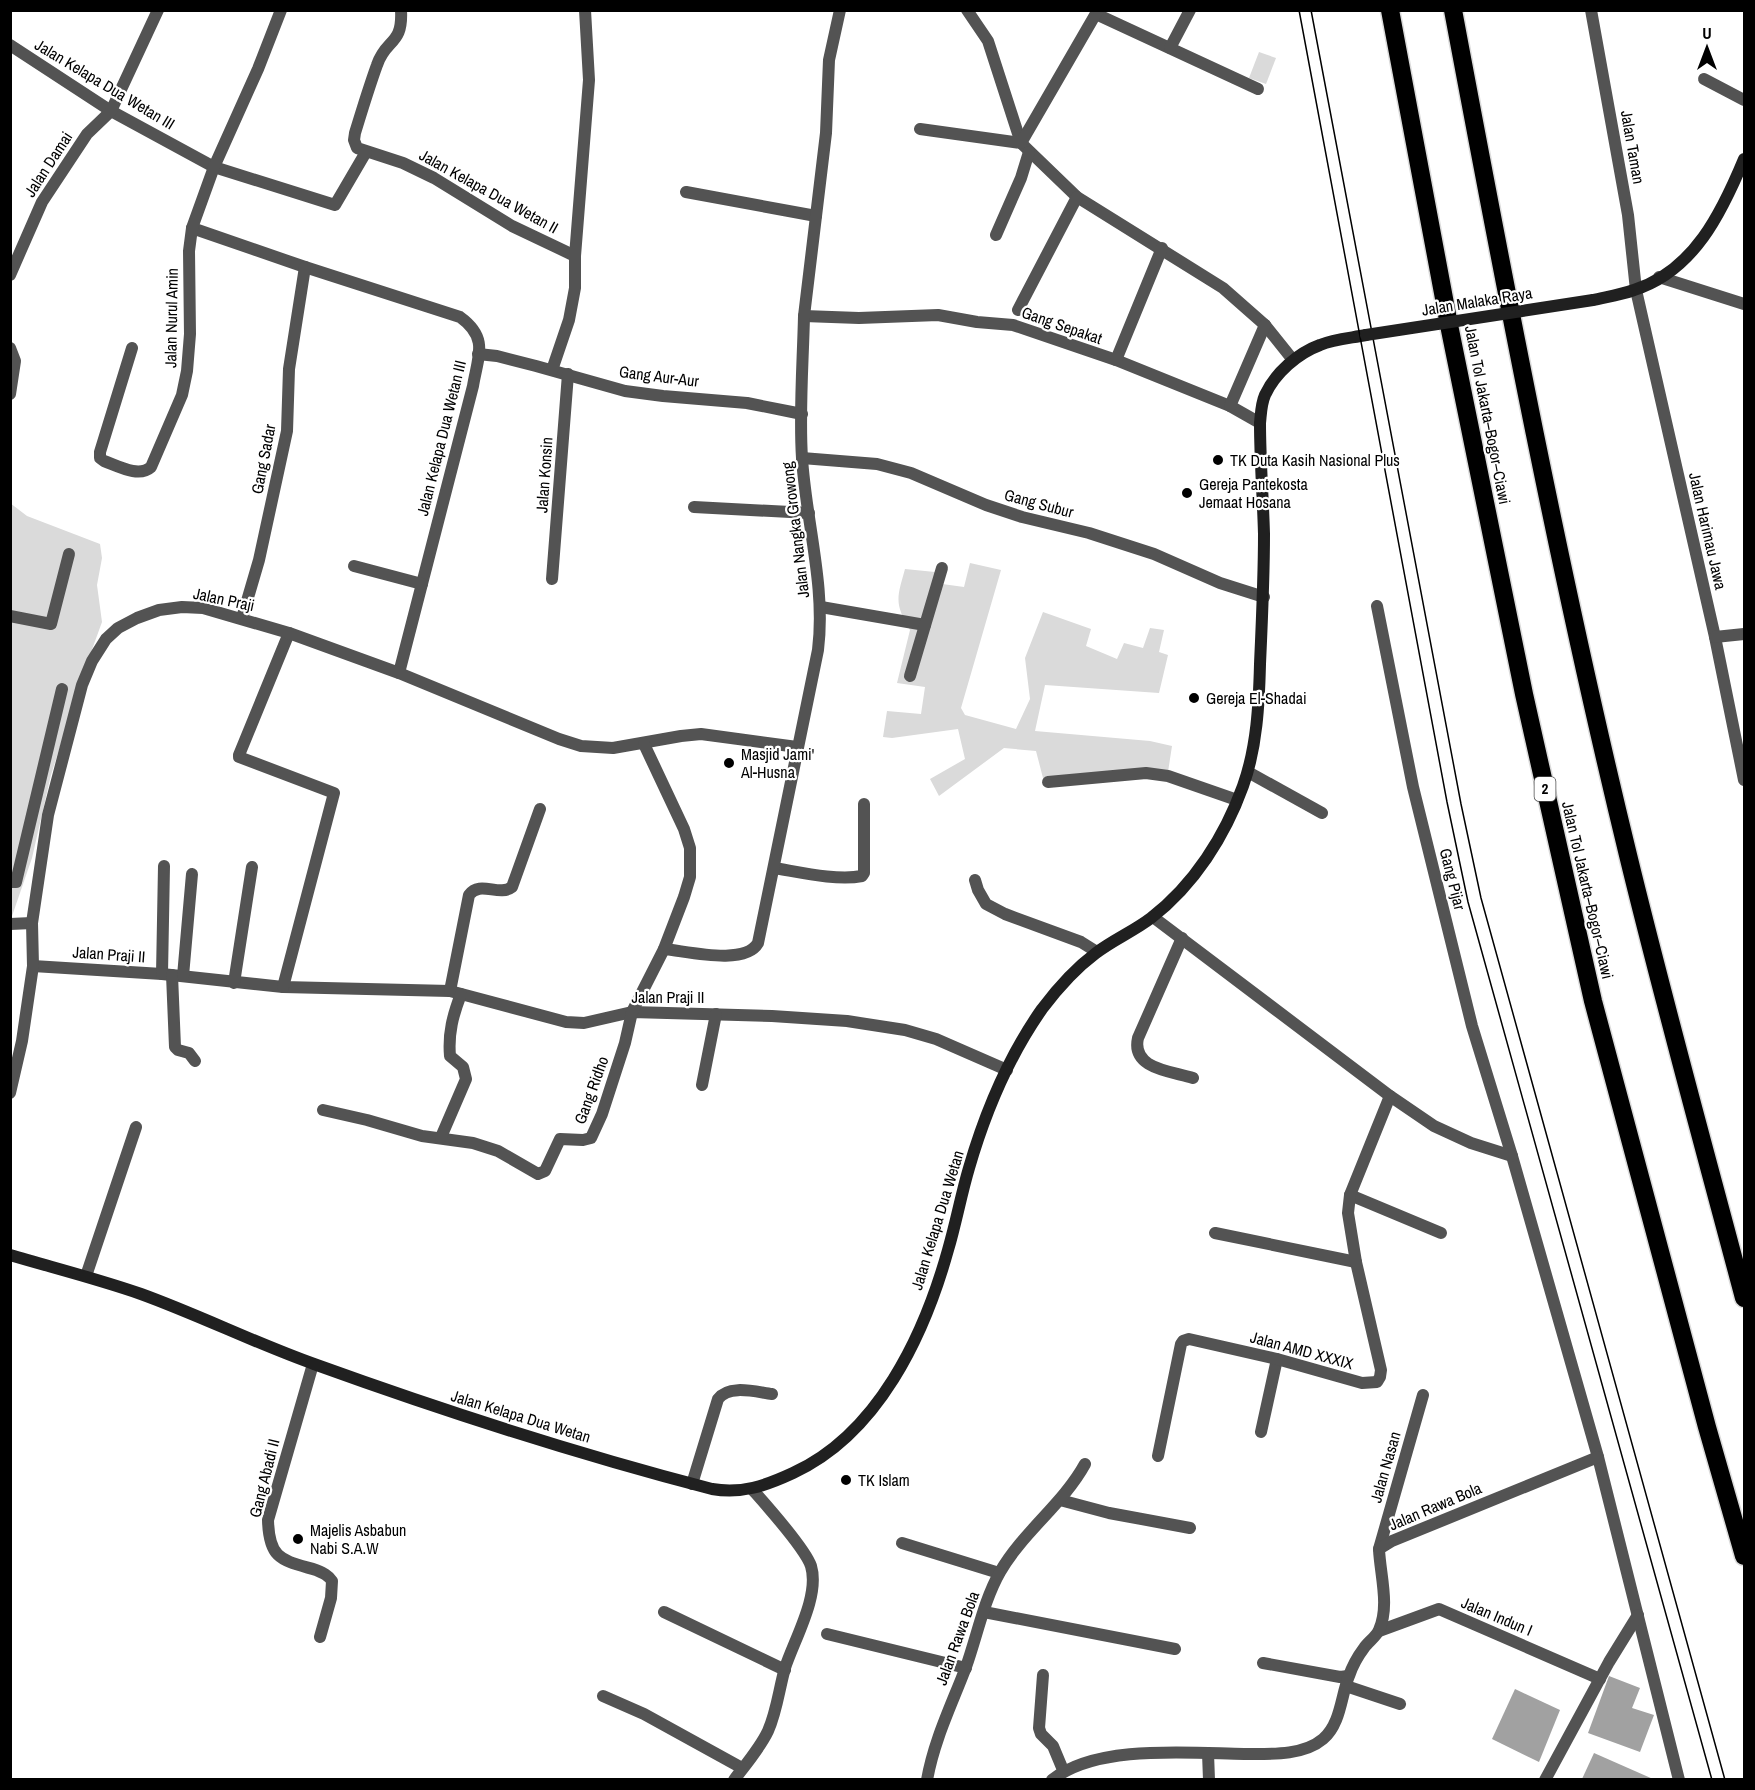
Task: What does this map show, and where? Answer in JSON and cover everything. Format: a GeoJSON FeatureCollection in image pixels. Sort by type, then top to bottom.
{"type":"FeatureCollection","features":[{"type":"Feature","properties":{"kind":"highway","name":"Jalan Tol Jakarta–Bogor–Ciawi"},"geometry":{"type":"LineString","coordinates":[[1390,10],[1449,324],[1519,671],[1593,1001],[1707,1427],[1744,1556]]}},
{"type":"Feature","properties":{"kind":"highway"},"geometry":{"type":"LineString","coordinates":[[1453,10],[1521,371],[1593,702],[1629,857],[1744,1298]]}},
{"type":"Feature","properties":{"kind":"street"},"geometry":{"type":"LineString","coordinates":[[111,111],[158,10]]}},
{"type":"Feature","properties":{"kind":"street","name":"Jalan Nurul Amin"},"geometry":{"type":"LineString","coordinates":[[132,348],[100,458],[140,472],[147,471],[151,467],[182,395],[187,371],[190,334],[189,251],[192,228],[214,167],[258,69],[281,10]]}},
{"type":"Feature","properties":{"kind":"street"},"geometry":{"type":"LineString","coordinates":[[366,152],[355,145],[355,133],[377,62],[401,29],[401,10]]}},
{"type":"Feature","properties":{"kind":"street","name":"Jalan Kelapa Dua Wetan II"},"geometry":{"type":"LineString","coordinates":[[552,370],[569,320],[575,288],[575,256],[589,80],[585,10]]}},
{"type":"Feature","properties":{"kind":"street","name":"Jalan Nangka Growong"},"geometry":{"type":"LineString","coordinates":[[664,949],[729,956],[749,953],[758,944],[818,650],[820,607],[802,458],[804,316],[826,133],[829,60],[840,10]]}},
{"type":"Feature","properties":{"kind":"street"},"geometry":{"type":"LineString","coordinates":[[967,10],[988,41],[1025,148],[1077,197],[1223,288],[1265,324],[1293,360]]}},
{"type":"Feature","properties":{"kind":"street"},"geometry":{"type":"LineString","coordinates":[[1170,48],[1190,10]]}},
{"type":"Feature","properties":{"kind":"street","name":"Jalan Taman"},"geometry":{"type":"LineString","coordinates":[[1591,10],[1629,215],[1636,290]]}},
{"type":"Feature","properties":{"kind":"street"},"geometry":{"type":"LineString","coordinates":[[996,235],[1021,178],[1025,148],[1097,12],[1258,88]]}},
{"type":"Feature","properties":{"kind":"street","name":"Jalan Kelapa Dua Wetan III"},"geometry":{"type":"LineString","coordinates":[[10,45],[111,111],[214,167],[335,205],[366,152]]}},
{"type":"Feature","properties":{"kind":"street"},"geometry":{"type":"LineString","coordinates":[[1704,79],[1744,100]]}},
{"type":"Feature","properties":{"kind":"street","name":"Jalan Damai"},"geometry":{"type":"LineString","coordinates":[[10,275],[42,202],[87,134],[111,111]]}},
{"type":"Feature","properties":{"kind":"street"},"geometry":{"type":"LineString","coordinates":[[920,129],[1025,148]]}},
{"type":"Feature","properties":{"kind":"street","name":"Jalan Kelapa Dua Wetan II"},"geometry":{"type":"LineString","coordinates":[[366,152],[403,163],[512,226],[575,256]]}},
{"type":"Feature","properties":{"kind":"street","name":"Jalan Malaka Raya"},"geometry":{"type":"LineString","coordinates":[[1366,335],[1593,300],[1636,290],[1673,269],[1708,232],[1721,212],[1744,159]]}},
{"type":"Feature","properties":{"kind":"street"},"geometry":{"type":"LineString","coordinates":[[686,192],[816,216]]}},
{"type":"Feature","properties":{"kind":"street"},"geometry":{"type":"LineString","coordinates":[[1018,310],[1077,197]]}},
{"type":"Feature","properties":{"kind":"street","name":"Jalan Kelapa Dua Wetan III"},"geometry":{"type":"LineString","coordinates":[[192,228],[460,317],[472,326],[479,337],[472,386],[399,673]]}},
{"type":"Feature","properties":{"kind":"street"},"geometry":{"type":"LineString","coordinates":[[1116,360],[1162,248]]}},
{"type":"Feature","properties":{"kind":"street","name":"Gang Sadar"},"geometry":{"type":"LineString","coordinates":[[242,618],[259,560],[287,430],[289,369],[305,267]]}},
{"type":"Feature","properties":{"kind":"street"},"geometry":{"type":"LineString","coordinates":[[1659,278],[1744,304]]}},
{"type":"Feature","properties":{"kind":"street","name":"Jalan Harimau Jawa"},"geometry":{"type":"LineString","coordinates":[[1636,290],[1742,755],[1744,780]]}},
{"type":"Feature","properties":{"kind":"street","name":"Gang Sepakat"},"geometry":{"type":"LineString","coordinates":[[804,316],[860,318],[938,315],[977,322],[1008,324],[1116,360],[1230,406],[1260,423]]}},
{"type":"Feature","properties":{"kind":"street"},"geometry":{"type":"LineString","coordinates":[[1230,406],[1265,324]]}},
{"type":"Feature","properties":{"kind":"street","name":"Jalan Kelapa Dua Wetan"},"geometry":{"type":"LineString","coordinates":[[10,1255],[86,1276],[142,1295],[313,1364],[452,1412],[562,1447],[692,1484],[729,1492],[752,1489],[801,1469],[844,1440],[879,1401],[889,1386],[927,1311],[948,1252],[970,1167],[1007,1070],[1025,1035],[1044,1007],[1075,972],[1097,952],[1153,917],[1176,895],[1205,861],[1238,800],[1248,772],[1257,720],[1264,597],[1260,423],[1264,396],[1275,379],[1293,360],[1308,350],[1322,344],[1366,335]]}},
{"type":"Feature","properties":{"kind":"street"},"geometry":{"type":"LineString","coordinates":[[10,348],[15,361],[10,394]]}},
{"type":"Feature","properties":{"kind":"street","name":"Gang Aur-Aur"},"geometry":{"type":"LineString","coordinates":[[478,354],[498,356],[625,391],[747,403],[802,414]]}},
{"type":"Feature","properties":{"kind":"street","name":"Jalan Konsin"},"geometry":{"type":"LineString","coordinates":[[552,579],[568,374]]}},
{"type":"Feature","properties":{"kind":"street","name":"Gang Subur"},"geometry":{"type":"LineString","coordinates":[[802,458],[877,464],[911,473],[986,505],[1022,517],[1089,533],[1154,554],[1220,583],[1264,597]]}},
{"type":"Feature","properties":{"kind":"street"},"geometry":{"type":"LineString","coordinates":[[694,507],[809,513]]}},
{"type":"Feature","properties":{"kind":"street"},"geometry":{"type":"LineString","coordinates":[[10,616],[51,624],[69,554]]}},
{"type":"Feature","properties":{"kind":"street"},"geometry":{"type":"LineString","coordinates":[[354,566],[422,584]]}},
{"type":"Feature","properties":{"kind":"street"},"geometry":{"type":"LineString","coordinates":[[910,676],[942,568]]}},
{"type":"Feature","properties":{"kind":"street","name":"Gang Pijar"},"geometry":{"type":"LineString","coordinates":[[1377,606],[1413,787],[1472,1026],[1512,1156]]}},
{"type":"Feature","properties":{"kind":"street"},"geometry":{"type":"LineString","coordinates":[[820,607],[925,625]]}},
{"type":"Feature","properties":{"kind":"street","name":"Jalan Praji"},"geometry":{"type":"LineString","coordinates":[[10,1093],[22,1041],[33,966],[32,923],[48,815],[82,685],[92,661],[106,639],[118,628],[137,618],[170,609],[203,608],[242,618],[399,673],[581,746],[613,748],[701,734],[797,747]]}},
{"type":"Feature","properties":{"kind":"street"},"geometry":{"type":"LineString","coordinates":[[283,987],[334,793],[238,755],[289,633]]}},
{"type":"Feature","properties":{"kind":"street"},"geometry":{"type":"LineString","coordinates":[[1715,637],[1744,634]]}},
{"type":"Feature","properties":{"kind":"street"},"geometry":{"type":"LineString","coordinates":[[10,882],[16,882],[62,689]]}},
{"type":"Feature","properties":{"kind":"street"},"geometry":{"type":"LineString","coordinates":[[632,1012],[664,949],[690,877],[690,848],[677,809],[644,744]]}},
{"type":"Feature","properties":{"kind":"street"},"geometry":{"type":"LineString","coordinates":[[1248,772],[1322,813]]}},
{"type":"Feature","properties":{"kind":"street"},"geometry":{"type":"LineString","coordinates":[[1048,782],[1146,773],[1168,776],[1238,800]]}},
{"type":"Feature","properties":{"kind":"street"},"geometry":{"type":"LineString","coordinates":[[774,868],[818,875],[862,876],[864,873],[864,804]]}},
{"type":"Feature","properties":{"kind":"street"},"geometry":{"type":"LineString","coordinates":[[324,1110],[422,1136],[441,1137],[466,1079],[463,1066],[450,1056],[449,1047],[469,895],[480,888],[505,891],[513,887],[540,809]]}},
{"type":"Feature","properties":{"kind":"street"},"geometry":{"type":"LineString","coordinates":[[164,866],[173,975],[174,1043],[176,1049],[189,1053],[195,1061]]}},
{"type":"Feature","properties":{"kind":"street"},"geometry":{"type":"LineString","coordinates":[[234,983],[252,867]]}},
{"type":"Feature","properties":{"kind":"street"},"geometry":{"type":"LineString","coordinates":[[173,975],[192,874]]}},
{"type":"Feature","properties":{"kind":"street"},"geometry":{"type":"LineString","coordinates":[[975,880],[986,904],[1013,918],[1081,942],[1097,952]]}},
{"type":"Feature","properties":{"kind":"street"},"geometry":{"type":"LineString","coordinates":[[1153,917],[1390,1096],[1434,1126],[1455,1137],[1512,1156],[1598,1457],[1679,1779]]}},
{"type":"Feature","properties":{"kind":"street"},"geometry":{"type":"LineString","coordinates":[[10,924],[32,923]]}},
{"type":"Feature","properties":{"kind":"street"},"geometry":{"type":"LineString","coordinates":[[1182,938],[1136,1047],[1138,1056],[1154,1066],[1194,1078]]}},
{"type":"Feature","properties":{"kind":"street","name":"Jalan Praji II"},"geometry":{"type":"LineString","coordinates":[[33,966],[173,975],[283,987],[455,992],[566,1022],[585,1023],[632,1012],[847,1021],[904,1030],[936,1039],[1007,1070]]}},
{"type":"Feature","properties":{"kind":"street","name":"Gang Ridho"},"geometry":{"type":"LineString","coordinates":[[441,1137],[473,1143],[498,1151],[536,1174],[545,1171],[560,1138],[586,1140],[594,1134],[625,1043],[632,1012]]}},
{"type":"Feature","properties":{"kind":"street"},"geometry":{"type":"LineString","coordinates":[[702,1085],[716,1014]]}},
{"type":"Feature","properties":{"kind":"street","name":"Jalan AMD XXXIX"},"geometry":{"type":"LineString","coordinates":[[1158,1456],[1180,1344],[1183,1341],[1189,1339],[1277,1359],[1362,1383],[1377,1382],[1381,1370],[1356,1262],[1348,1213],[1350,1195],[1390,1096]]}},
{"type":"Feature","properties":{"kind":"street"},"geometry":{"type":"LineString","coordinates":[[86,1276],[136,1127]]}},
{"type":"Feature","properties":{"kind":"street"},"geometry":{"type":"LineString","coordinates":[[1350,1195],[1441,1233]]}},
{"type":"Feature","properties":{"kind":"street"},"geometry":{"type":"LineString","coordinates":[[1215,1233],[1356,1262]]}},
{"type":"Feature","properties":{"kind":"street"},"geometry":{"type":"LineString","coordinates":[[1261,1432],[1277,1359]]}},
{"type":"Feature","properties":{"kind":"street","name":"Gang Abadi II"},"geometry":{"type":"LineString","coordinates":[[313,1364],[268,1520],[268,1534],[272,1547],[279,1556],[323,1573],[332,1581],[331,1598],[320,1637]]}},
{"type":"Feature","properties":{"kind":"street"},"geometry":{"type":"LineString","coordinates":[[692,1484],[721,1395],[733,1390],[772,1394]]}},
{"type":"Feature","properties":{"kind":"street","name":"Jalan Nasan"},"geometry":{"type":"LineString","coordinates":[[1379,1549],[1423,1395]]}},
{"type":"Feature","properties":{"kind":"street","name":"Jalan Rawa Bola"},"geometry":{"type":"LineString","coordinates":[[1379,1631],[1384,1606],[1379,1549],[1392,1540],[1598,1457]]}},
{"type":"Feature","properties":{"kind":"street","name":"Jalan Rawa Bola"},"geometry":{"type":"LineString","coordinates":[[927,1779],[939,1736],[966,1668],[999,1573],[1018,1545],[1075,1482],[1085,1464]]}},
{"type":"Feature","properties":{"kind":"street"},"geometry":{"type":"LineString","coordinates":[[734,1779],[764,1739],[769,1728],[785,1670],[809,1603],[812,1572],[806,1555],[752,1489]]}},
{"type":"Feature","properties":{"kind":"street"},"geometry":{"type":"LineString","coordinates":[[1060,1500],[1109,1513],[1190,1528]]}},
{"type":"Feature","properties":{"kind":"street"},"geometry":{"type":"LineString","coordinates":[[902,1543],[999,1573]]}},
{"type":"Feature","properties":{"kind":"street","name":"Jalan Indun I"},"geometry":{"type":"LineString","coordinates":[[1379,1631],[1439,1609],[1600,1679]]}},
{"type":"Feature","properties":{"kind":"street"},"geometry":{"type":"LineString","coordinates":[[664,1612],[785,1670]]}},
{"type":"Feature","properties":{"kind":"street"},"geometry":{"type":"LineString","coordinates":[[984,1612],[1175,1649]]}},
{"type":"Feature","properties":{"kind":"street"},"geometry":{"type":"LineString","coordinates":[[1545,1779],[1638,1615]]}},
{"type":"Feature","properties":{"kind":"street"},"geometry":{"type":"LineString","coordinates":[[1052,1779],[1064,1770],[1081,1763],[1126,1755],[1175,1752],[1266,1754],[1295,1751],[1313,1745],[1323,1739],[1333,1727],[1347,1681],[1363,1648],[1379,1631]]}},
{"type":"Feature","properties":{"kind":"street"},"geometry":{"type":"LineString","coordinates":[[827,1634],[966,1668]]}},
{"type":"Feature","properties":{"kind":"street"},"geometry":{"type":"LineString","coordinates":[[1263,1663],[1340,1677],[1400,1704]]}},
{"type":"Feature","properties":{"kind":"street"},"geometry":{"type":"LineString","coordinates":[[1043,1675],[1039,1728],[1041,1734],[1053,1746],[1064,1770]]}},
{"type":"Feature","properties":{"kind":"street"},"geometry":{"type":"LineString","coordinates":[[603,1696],[644,1714],[742,1768]]}},
{"type":"Feature","properties":{"kind":"street"},"geometry":{"type":"LineString","coordinates":[[1209,1753],[1209,1779]]}},
{"type":"Feature","properties":{"kind":"shaded area"},"geometry":{"type":"Polygon","coordinates":[[[1259,52],[1276,58],[1266,84],[1249,78],[1259,52]]]}},
{"type":"Feature","properties":{"kind":"shaded area"},"geometry":{"type":"Polygon","coordinates":[[[10,503],[27,516],[100,544],[102,558],[97,585],[102,622],[51,775],[32,858],[11,919],[10,503]]]}},
{"type":"Feature","properties":{"kind":"shaded area"},"geometry":{"type":"Polygon","coordinates":[[[970,563],[1001,570],[961,708],[965,715],[1016,729],[1030,699],[1025,658],[1043,612],[1091,629],[1086,646],[1117,659],[1124,643],[1143,648],[1150,628],[1164,630],[1159,652],[1168,655],[1159,693],[1045,685],[1035,731],[1150,741],[1172,746],[1168,772],[1043,778],[1036,751],[1004,748],[939,796],[930,779],[965,759],[958,729],[892,738],[883,737],[887,711],[921,714],[925,687],[897,683],[910,630],[901,613],[898,600],[905,569],[935,572],[935,583],[964,587],[970,563]]]}},
{"type":"Feature","properties":{"kind":"shaded area"},"geometry":{"type":"Polygon","coordinates":[[[1609,1676],[1640,1688],[1632,1708],[1654,1715],[1640,1752],[1588,1733],[1609,1676]]]}},
{"type":"Feature","properties":{"kind":"shaded area"},"geometry":{"type":"Polygon","coordinates":[[[1515,1689],[1560,1710],[1539,1762],[1492,1739],[1515,1689]]]}},
{"type":"Feature","properties":{"kind":"shaded area"},"geometry":{"type":"Polygon","coordinates":[[[1594,1753],[1653,1779],[1582,1779],[1594,1753]]]}},
{"type":"Feature","properties":{"kind":"tram line"},"geometry":{"type":"LineString","coordinates":[[1299,10],[1447,802],[1468,902],[1712,1780]]}},
{"type":"Feature","properties":{"kind":"tram line"},"geometry":{"type":"LineString","coordinates":[[1311,10],[1461,804],[1481,898],[1725,1780]]}},
{"type":"Feature","properties":{"kind":"place","name":"TK Duta Kasih Nasional Plus"},"geometry":{"type":"Point","coordinates":[1218,460]}},
{"type":"Feature","properties":{"kind":"place","name":"Gereja Pantekosta Jemaat Hosana"},"geometry":{"type":"Point","coordinates":[1187,493]}},
{"type":"Feature","properties":{"kind":"place","name":"Gereja El-Shadai"},"geometry":{"type":"Point","coordinates":[1194,698]}},
{"type":"Feature","properties":{"kind":"place","name":"Masjid Jami' Al-Husna"},"geometry":{"type":"Point","coordinates":[729,763]}},
{"type":"Feature","properties":{"kind":"place","name":"TK Islam"},"geometry":{"type":"Point","coordinates":[846,1480]}},
{"type":"Feature","properties":{"kind":"place","name":"Majelis Asbabun Nabi S.A.W"},"geometry":{"type":"Point","coordinates":[298,1539]}}]}
